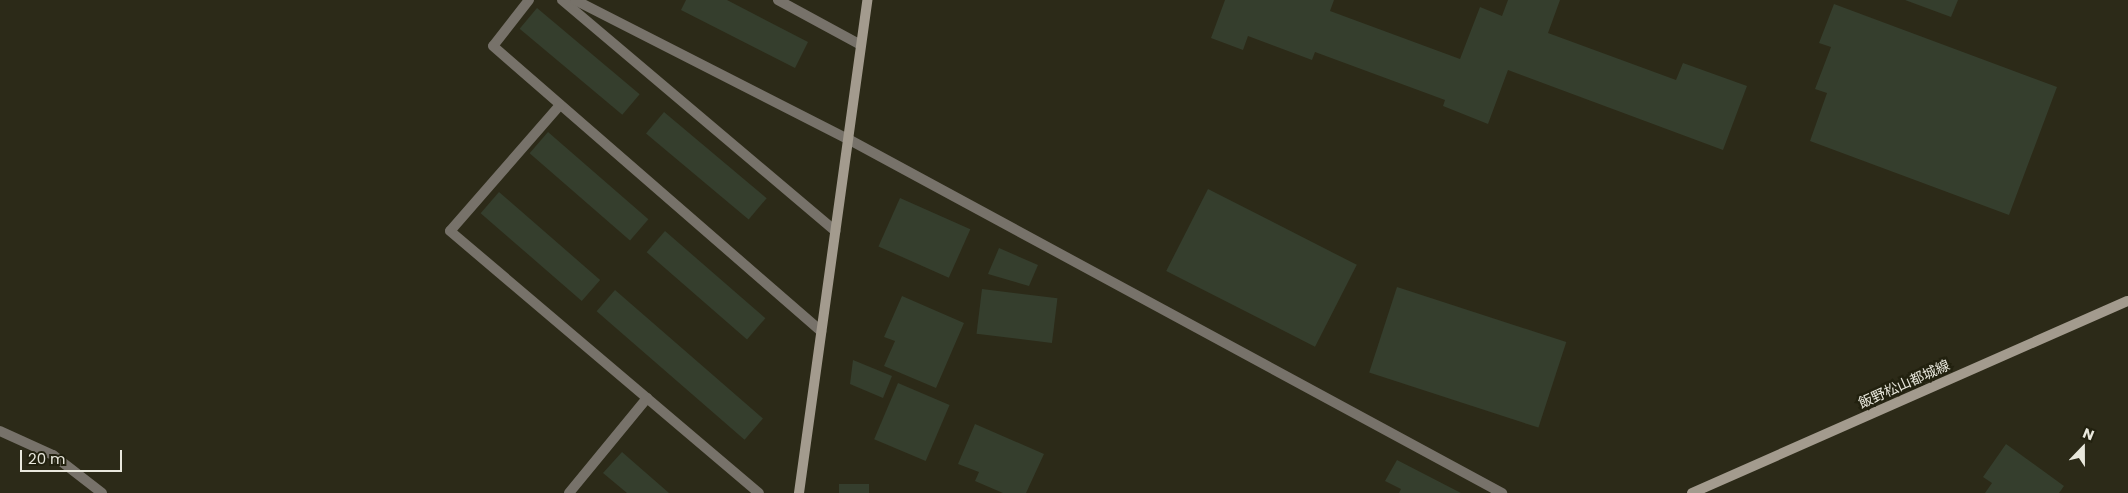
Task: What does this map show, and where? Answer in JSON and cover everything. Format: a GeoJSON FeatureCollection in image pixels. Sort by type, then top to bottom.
{"type":"FeatureCollection","features":[{"type":"Feature","properties":{"kind":"street"},"geometry":{"type":"LineString","coordinates":[[529,0],[493,46],[821,331]]}},
{"type":"Feature","properties":{"kind":"street"},"geometry":{"type":"LineString","coordinates":[[562,0],[835,231]]}},
{"type":"Feature","properties":{"kind":"street"},"geometry":{"type":"LineString","coordinates":[[575,0],[848,139],[1502,493]]}},
{"type":"Feature","properties":{"kind":"street"},"geometry":{"type":"LineString","coordinates":[[778,0],[861,45]]}},
{"type":"Feature","properties":{"kind":"street"},"geometry":{"type":"LineString","coordinates":[[799,493],[867,0]]}},
{"type":"Feature","properties":{"kind":"street"},"geometry":{"type":"LineString","coordinates":[[560,105],[450,231],[759,493]]}},
{"type":"Feature","properties":{"kind":"street","name":"飯野松山都城線"},"geometry":{"type":"LineString","coordinates":[[1692,493],[2128,300]]}},
{"type":"Feature","properties":{"kind":"street"},"geometry":{"type":"LineString","coordinates":[[569,493],[647,398]]}},
{"type":"Feature","properties":{"kind":"street"},"geometry":{"type":"LineString","coordinates":[[0,431],[53,455],[102,493]]}},
{"type":"Feature","properties":{"kind":"building"},"geometry":{"type":"Polygon","coordinates":[[[686,0],[727,0],[808,42],[795,68],[681,10],[686,0]]]}},
{"type":"Feature","properties":{"kind":"building"},"geometry":{"type":"Polygon","coordinates":[[[1225,0],[1334,0],[1330,11],[1460,59],[1480,7],[1502,16],[1508,0],[1560,0],[1548,33],[1676,80],[1683,63],[1747,86],[1723,150],[1508,70],[1488,124],[1443,106],[1445,100],[1315,52],[1312,60],[1248,36],[1243,50],[1211,38],[1225,0]]]}},
{"type":"Feature","properties":{"kind":"building"},"geometry":{"type":"Polygon","coordinates":[[[1905,0],[1958,0],[1951,17],[1905,0]]]}},
{"type":"Feature","properties":{"kind":"building"},"geometry":{"type":"Polygon","coordinates":[[[1834,4],[2057,87],[2009,215],[1810,141],[1827,93],[1815,89],[1831,47],[1819,43],[1834,4]]]}},
{"type":"Feature","properties":{"kind":"building"},"geometry":{"type":"Polygon","coordinates":[[[537,8],[640,94],[622,115],[520,29],[537,8]]]}},
{"type":"Feature","properties":{"kind":"building"},"geometry":{"type":"Polygon","coordinates":[[[664,112],[767,198],[749,220],[646,133],[664,112]]]}},
{"type":"Feature","properties":{"kind":"building"},"geometry":{"type":"Polygon","coordinates":[[[548,132],[648,219],[630,240],[530,153],[548,132]]]}},
{"type":"Feature","properties":{"kind":"building"},"geometry":{"type":"Polygon","coordinates":[[[1208,189],[1357,265],[1315,347],[1166,271],[1208,189]]]}},
{"type":"Feature","properties":{"kind":"building"},"geometry":{"type":"Polygon","coordinates":[[[499,192],[600,280],[582,301],[481,213],[499,192]]]}},
{"type":"Feature","properties":{"kind":"building"},"geometry":{"type":"Polygon","coordinates":[[[900,198],[970,229],[949,278],[878,246],[900,198]]]}},
{"type":"Feature","properties":{"kind":"building"},"geometry":{"type":"Polygon","coordinates":[[[665,231],[765,318],[747,339],[647,252],[665,231]]]}},
{"type":"Feature","properties":{"kind":"building"},"geometry":{"type":"Polygon","coordinates":[[[999,248],[1038,265],[1029,286],[988,274],[999,248]]]}},
{"type":"Feature","properties":{"kind":"building"},"geometry":{"type":"Polygon","coordinates":[[[1397,287],[1566,342],[1538,428],[1369,373],[1397,287]]]}},
{"type":"Feature","properties":{"kind":"building"},"geometry":{"type":"Polygon","coordinates":[[[982,289],[1057,298],[1052,343],[977,334],[982,289]]]}},
{"type":"Feature","properties":{"kind":"building"},"geometry":{"type":"Polygon","coordinates":[[[615,290],[763,419],[745,440],[597,311],[615,290]]]}},
{"type":"Feature","properties":{"kind":"building"},"geometry":{"type":"Polygon","coordinates":[[[902,296],[964,323],[936,388],[884,366],[895,341],[884,337],[902,296]]]}},
{"type":"Feature","properties":{"kind":"building"},"geometry":{"type":"Polygon","coordinates":[[[853,360],[892,376],[883,398],[850,384],[853,360]]]}},
{"type":"Feature","properties":{"kind":"building"},"geometry":{"type":"Polygon","coordinates":[[[898,383],[950,405],[926,461],[874,439],[898,383]]]}},
{"type":"Feature","properties":{"kind":"building"},"geometry":{"type":"Polygon","coordinates":[[[975,424],[1044,454],[1026,493],[1003,493],[975,481],[979,472],[958,464],[975,424]]]}},
{"type":"Feature","properties":{"kind":"building"},"geometry":{"type":"Polygon","coordinates":[[[2006,444],[2064,486],[2059,493],[1985,493],[1992,483],[1983,477],[2006,444]]]}},
{"type":"Feature","properties":{"kind":"building"},"geometry":{"type":"Polygon","coordinates":[[[622,452],[669,493],[627,493],[603,473],[622,452]]]}},
{"type":"Feature","properties":{"kind":"building"},"geometry":{"type":"Polygon","coordinates":[[[1397,460],[1461,493],[1399,493],[1401,489],[1385,481],[1397,460]]]}},
{"type":"Feature","properties":{"kind":"building"},"geometry":{"type":"Polygon","coordinates":[[[839,484],[869,484],[869,493],[839,493],[839,484]]]}}]}
